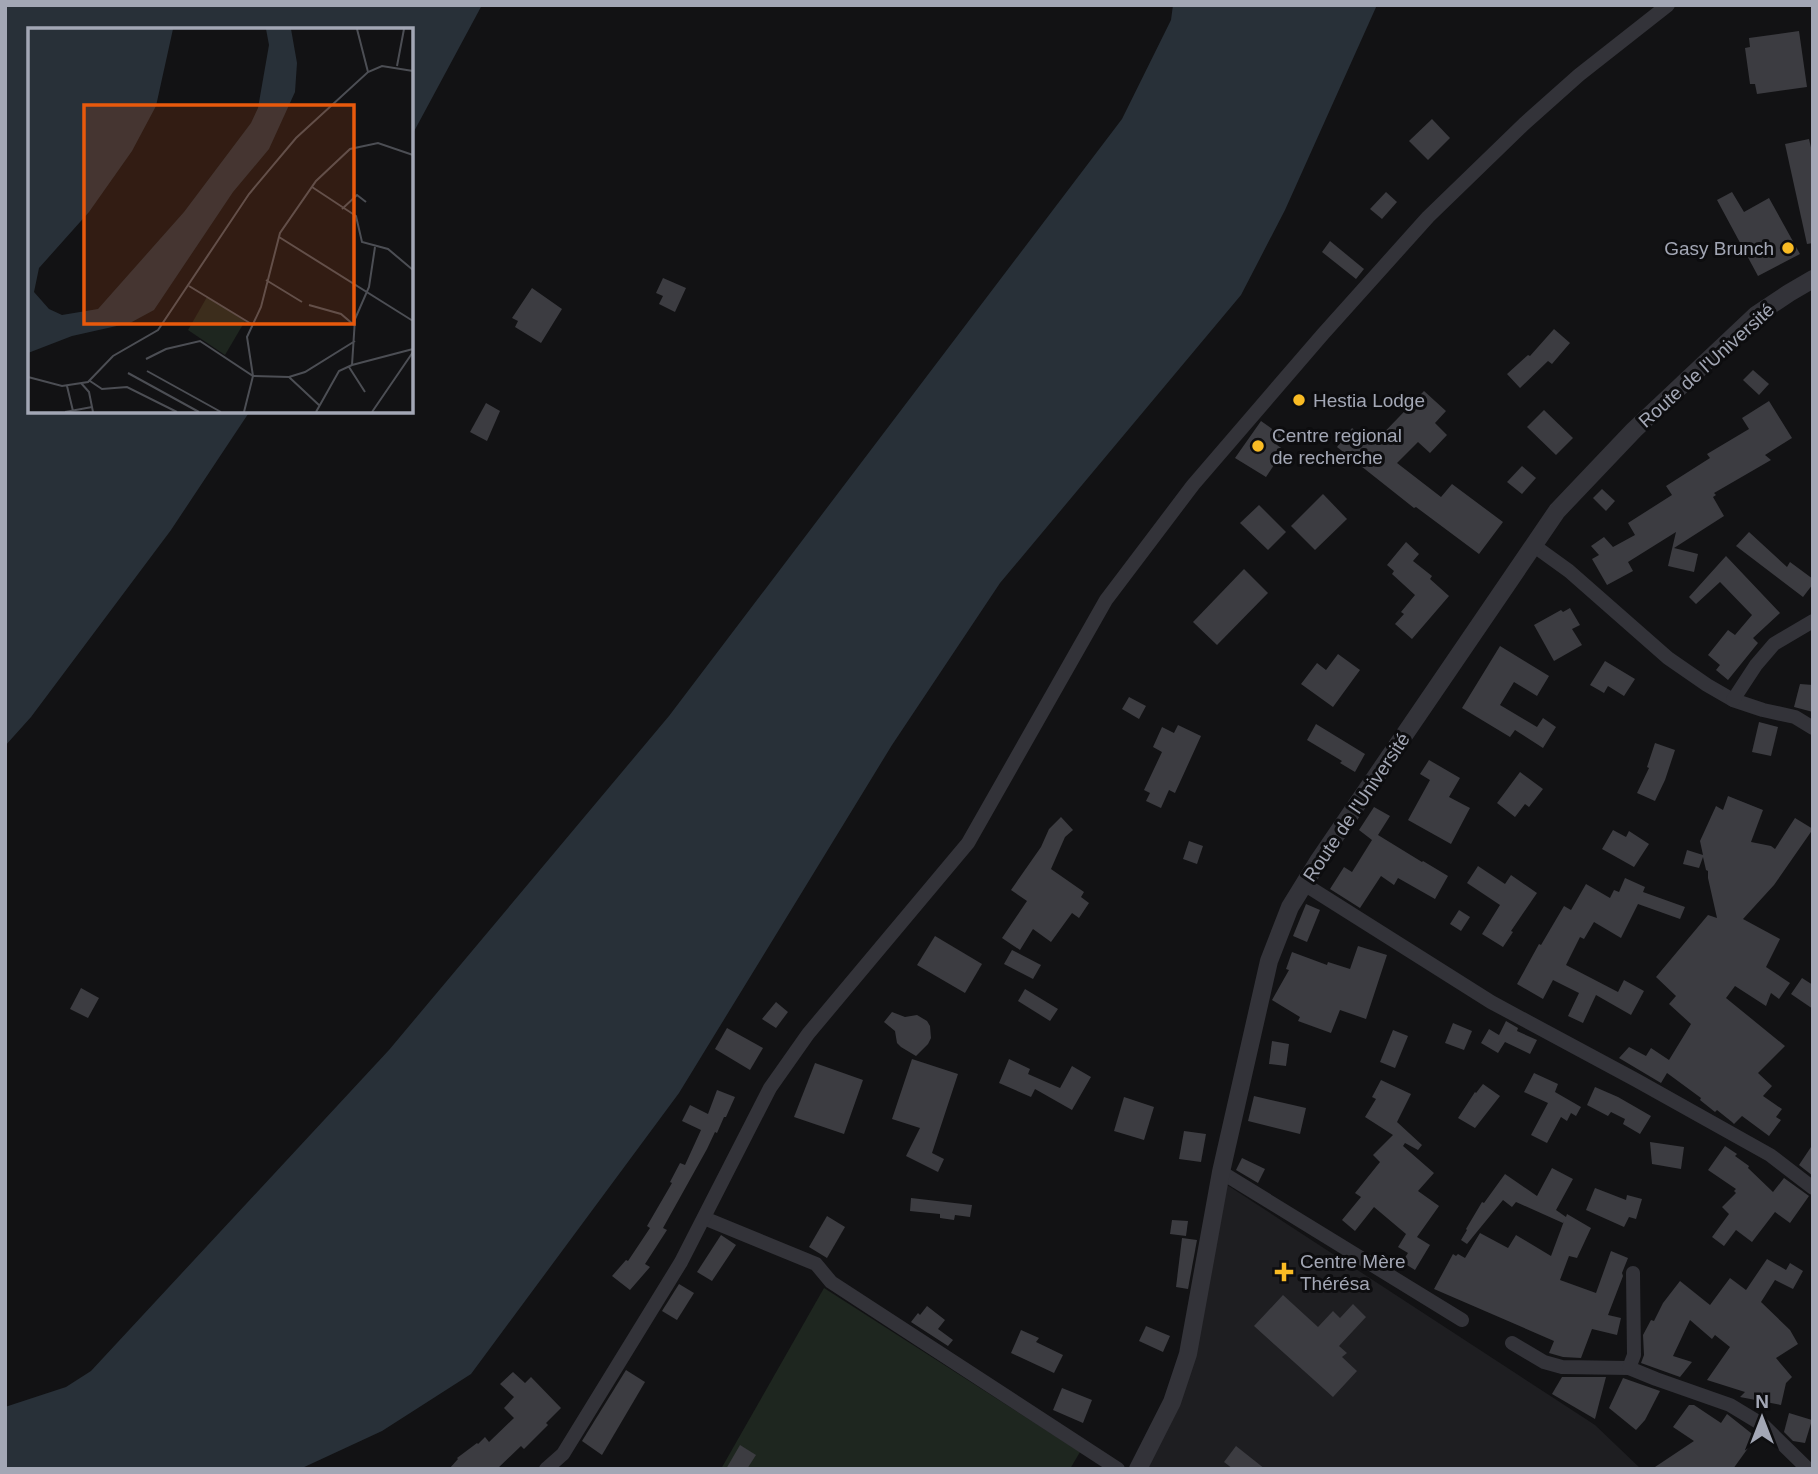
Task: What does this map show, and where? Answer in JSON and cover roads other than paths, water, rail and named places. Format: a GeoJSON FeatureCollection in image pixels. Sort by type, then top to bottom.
{"type":"FeatureCollection","features":[{"type":"Feature","properties":{"kind":"street"},"geometry":{"type":"LineString","coordinates":[[546,1469],[563,1454],[681,1262],[770,1088],[808,1034],[968,843],[1106,600],[1193,485],[1428,217],[1570,83],[1668,5]]}},
{"type":"Feature","properties":{"kind":"street","name":"Route de l'Université"},"geometry":{"type":"LineString","coordinates":[[1138,1469],[1172,1402],[1188,1354],[1221,1172],[1269,961],[1290,907],[1556,511],[1634,430],[1756,315],[1813,279]]}},
{"type":"Feature","properties":{"kind":"street"},"geometry":{"type":"LineString","coordinates":[[1533,545],[1569,570],[1668,658],[1707,685],[1733,700],[1795,717],[1813,728]]}},
{"type":"Feature","properties":{"kind":"street"},"geometry":{"type":"LineString","coordinates":[[1733,700],[1774,644],[1813,621]]}},
{"type":"Feature","properties":{"kind":"street"},"geometry":{"type":"LineString","coordinates":[[1304,884],[1491,1002],[1770,1155],[1813,1188]]}},
{"type":"Feature","properties":{"kind":"street"},"geometry":{"type":"LineString","coordinates":[[1221,1172],[1462,1320]]}},
{"type":"Feature","properties":{"kind":"street"},"geometry":{"type":"LineString","coordinates":[[704,1218],[816,1264],[831,1282],[1118,1469]]}},
{"type":"Feature","properties":{"kind":"street"},"geometry":{"type":"LineString","coordinates":[[1629,1368],[1634,1355],[1633,1273]]}},
{"type":"Feature","properties":{"kind":"street"},"geometry":{"type":"LineString","coordinates":[[1512,1343],[1544,1362],[1562,1367],[1629,1368],[1730,1405],[1763,1425],[1808,1469]]}},
{"type":"Feature","properties":{"kind":"place","name":"Gasy Brunch"},"geometry":{"type":"Point","coordinates":[1788,248]}},
{"type":"Feature","properties":{"kind":"place","name":"Hestia Lodge"},"geometry":{"type":"Point","coordinates":[1299,400]}},
{"type":"Feature","properties":{"kind":"place","name":"Centre regional de recherche"},"geometry":{"type":"Point","coordinates":[1258,446]}},
{"type":"Feature","properties":{"kind":"place","name":"Centre Mère Thérésa"},"geometry":{"type":"Point","coordinates":[1284,1272]}}]}
